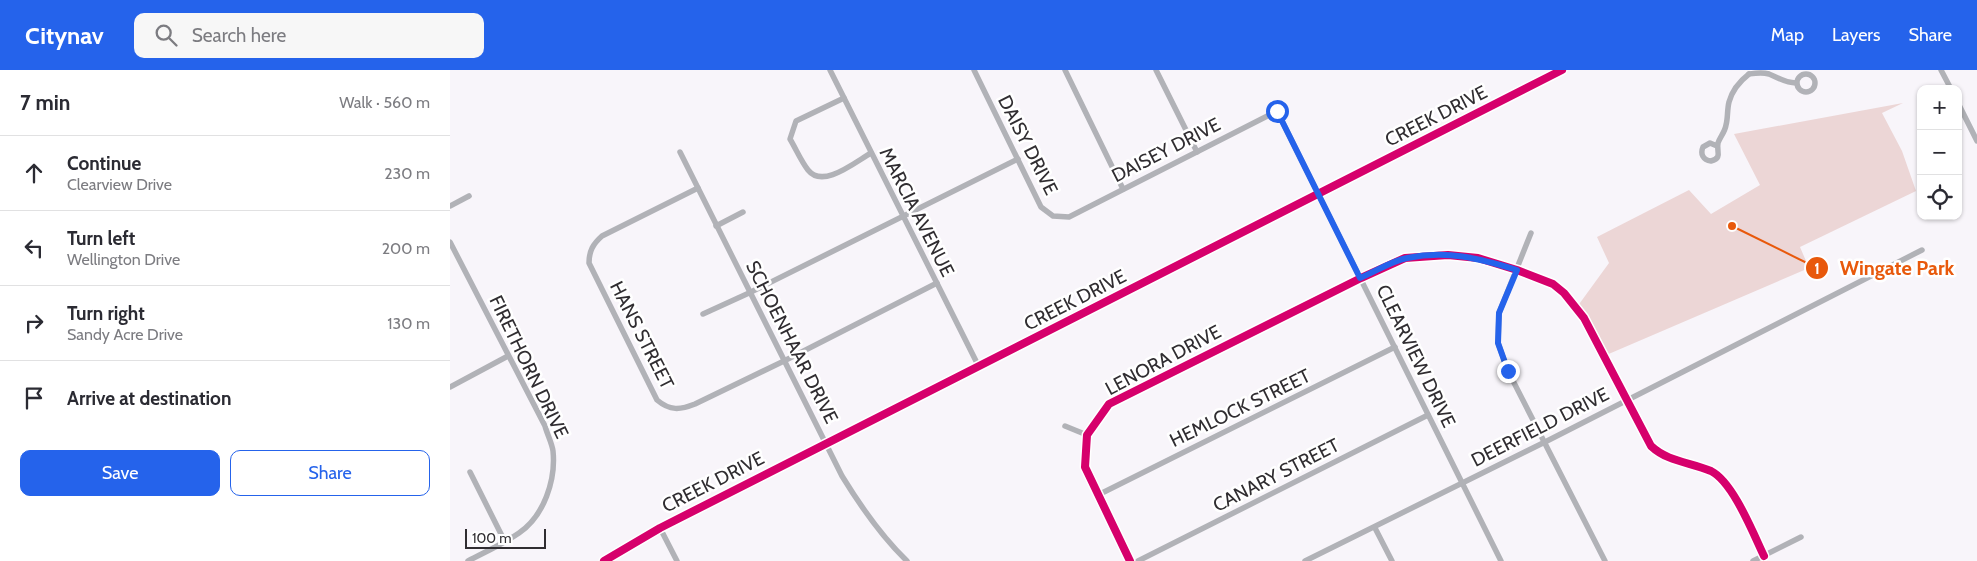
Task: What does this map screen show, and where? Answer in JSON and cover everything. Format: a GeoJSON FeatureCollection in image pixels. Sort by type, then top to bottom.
{"type":"FeatureCollection","features":[{"type":"Feature","properties":{"kind":"street","name":"MARCIA AVENUE"},"geometry":{"type":"LineString","coordinates":[[830,70],[979,367]]}},
{"type":"Feature","properties":{"kind":"street","name":"DAISY DRIVE"},"geometry":{"type":"LineString","coordinates":[[974,70],[1041,207],[1054,216],[1069,217]]}},
{"type":"Feature","properties":{"kind":"street"},"geometry":{"type":"LineString","coordinates":[[1065,70],[1123,189]]}},
{"type":"Feature","properties":{"kind":"street"},"geometry":{"type":"LineString","coordinates":[[1156,70],[1197,152]]}},
{"type":"Feature","properties":{"kind":"street","name":"CREEK DRIVE"},"geometry":{"type":"LineString","coordinates":[[604,561],[660,528],[1562,70]]}},
{"type":"Feature","properties":{"kind":"street"},"geometry":{"type":"LineString","coordinates":[[1941,70],[1949,85]]}},
{"type":"Feature","properties":{"kind":"street"},"geometry":{"type":"LineString","coordinates":[[1717,146],[1726,126],[1729,103],[1733,93],[1748,72],[1760,72],[1789,83],[1796,83]]}},
{"type":"Feature","properties":{"kind":"street"},"geometry":{"type":"LineString","coordinates":[[844,98],[796,121],[790,139],[808,171],[818,178],[829,177],[871,153]]}},
{"type":"Feature","properties":{"kind":"street","name":"DAISEY DRIVE"},"geometry":{"type":"LineString","coordinates":[[1069,217],[1277,111]]}},
{"type":"Feature","properties":{"kind":"street","name":"CLEARVIEW DRIVE"},"geometry":{"type":"LineString","coordinates":[[1277,111],[1501,561]]}},
{"type":"Feature","properties":{"kind":"street"},"geometry":{"type":"LineString","coordinates":[[1962,111],[1977,141]]}},
{"type":"Feature","properties":{"kind":"street","name":"SCHOENHAAR DRIVE"},"geometry":{"type":"LineString","coordinates":[[680,152],[842,476],[862,508],[884,537],[907,561]]}},
{"type":"Feature","properties":{"kind":"street"},"geometry":{"type":"LineString","coordinates":[[703,314],[1018,159]]}},
{"type":"Feature","properties":{"kind":"street","name":"HANS STREET"},"geometry":{"type":"LineString","coordinates":[[698,188],[602,236],[592,246],[589,263],[657,400],[669,408],[683,409],[695,404],[784,362],[937,283]]}},
{"type":"Feature","properties":{"kind":"street"},"geometry":{"type":"LineString","coordinates":[[450,206],[469,196]]}},
{"type":"Feature","properties":{"kind":"street"},"geometry":{"type":"LineString","coordinates":[[716,226],[743,212]]}},
{"type":"Feature","properties":{"kind":"street"},"geometry":{"type":"LineString","coordinates":[[1531,233],[1499,313],[1498,343],[1508,371],[1605,561]]}},
{"type":"Feature","properties":{"kind":"street","name":"FIRETHORN DRIVE"},"geometry":{"type":"LineString","coordinates":[[450,242],[545,426],[553,449],[553,471],[546,497],[536,515],[521,532],[468,561]]}},
{"type":"Feature","properties":{"kind":"street","name":"DEERFIELD DRIVE"},"geometry":{"type":"LineString","coordinates":[[1305,561],[1375,528],[1462,482],[1545,442],[1922,250]]}},
{"type":"Feature","properties":{"kind":"street","name":"LENORA DRIVE"},"geometry":{"type":"LineString","coordinates":[[1087,435],[1109,404],[1360,278],[1405,258],[1448,254],[1478,258],[1553,284],[1577,307],[1651,446],[1658,453],[1712,472],[1730,488],[1764,556]]}},
{"type":"Feature","properties":{"kind":"street","name":"HEMLOCK STREET"},"geometry":{"type":"LineString","coordinates":[[1098,495],[1395,347]]}},
{"type":"Feature","properties":{"kind":"street"},"geometry":{"type":"LineString","coordinates":[[450,387],[508,356]]}},
{"type":"Feature","properties":{"kind":"street","name":"CANARY STREET"},"geometry":{"type":"LineString","coordinates":[[1138,561],[1428,415]]}},
{"type":"Feature","properties":{"kind":"street"},"geometry":{"type":"LineString","coordinates":[[1065,426],[1087,435],[1085,467],[1130,561]]}},
{"type":"Feature","properties":{"kind":"street"},"geometry":{"type":"LineString","coordinates":[[470,472],[505,542]]}},
{"type":"Feature","properties":{"kind":"street"},"geometry":{"type":"LineString","coordinates":[[660,528],[677,561]]}},
{"type":"Feature","properties":{"kind":"street"},"geometry":{"type":"LineString","coordinates":[[1375,528],[1392,561]]}},
{"type":"Feature","properties":{"kind":"street"},"geometry":{"type":"LineString","coordinates":[[1753,561],[1801,537]]}},
{"type":"Feature","properties":{"kind":"shaded area"},"geometry":{"type":"Polygon","coordinates":[[[1903,103],[1882,113],[1902,151],[1916,191],[1800,247],[1809,268],[1604,356],[1577,307],[1609,263],[1597,237],[1689,190],[1711,214],[1760,185],[1734,134],[1903,103]]]}},
{"type":"Feature","properties":{"kind":"cycle path"},"geometry":{"type":"LineString","coordinates":[[604,561],[660,528],[1562,70]]}},
{"type":"Feature","properties":{"kind":"cycle path"},"geometry":{"type":"LineString","coordinates":[[1130,561],[1085,467],[1087,435],[1109,404],[1361,278],[1405,258],[1448,255],[1478,258],[1517,270],[1553,284],[1564,293],[1584,318],[1651,446],[1665,455],[1711,471],[1719,477],[1742,509],[1764,556]]}},
{"type":"Feature","properties":{"kind":"place","name":"Wingate Park"},"geometry":{"type":"Point","coordinates":[1732,226]}},
{"type":"Feature","properties":{"kind":"route"},"geometry":{"type":"LineString","coordinates":[[1277,111],[1360,278],[1405,258],[1448,254],[1478,258],[1517,270],[1499,313],[1498,343],[1508,371]]}}]}
